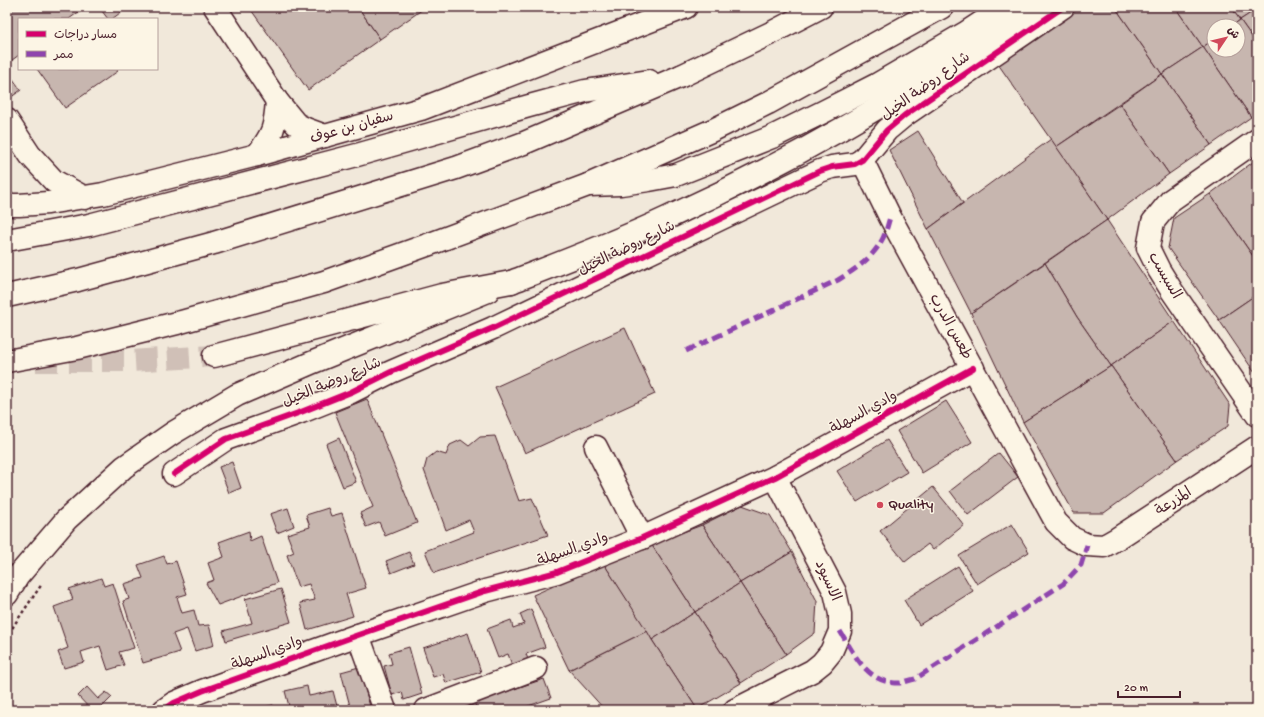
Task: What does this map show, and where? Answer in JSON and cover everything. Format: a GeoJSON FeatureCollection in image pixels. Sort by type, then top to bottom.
{"type":"FeatureCollection","features":[{"type":"Feature","properties":{"kind":"main road"},"geometry":{"type":"LineString","coordinates":[[214,7],[276,101],[296,124],[325,136]]}},
{"type":"Feature","properties":{"kind":"main road","name":"سفيان بن عوف"},"geometry":{"type":"LineString","coordinates":[[7,204],[18,205],[48,203],[103,194],[257,155],[421,109],[650,13],[686,7]]}},
{"type":"Feature","properties":{"kind":"main road"},"geometry":{"type":"LineString","coordinates":[[7,296],[78,280],[214,243],[456,168],[524,143],[681,76],[771,33],[821,7]]}},
{"type":"Feature","properties":{"kind":"main road"},"geometry":{"type":"LineString","coordinates":[[7,361],[77,348],[174,324],[324,282],[588,186],[713,130],[768,103],[942,7]]}},
{"type":"Feature","properties":{"kind":"main road"},"geometry":{"type":"LineString","coordinates":[[588,186],[621,184],[676,175],[764,140],[876,85],[967,32],[1005,7]]}},
{"type":"Feature","properties":{"kind":"main road","name":"شارع روضة الخيل"},"geometry":{"type":"LineString","coordinates":[[511,282],[589,252],[667,218],[750,178],[817,143],[890,101],[962,56],[1034,7]]}},
{"type":"Feature","properties":{"kind":"main road","name":"شارع روضة الخيل"},"geometry":{"type":"LineString","coordinates":[[174,474],[226,439],[351,392],[391,372],[493,328],[820,171],[832,167],[855,164],[862,160],[887,130],[905,115],[1063,7]]}},
{"type":"Feature","properties":{"kind":"main road"},"geometry":{"type":"LineString","coordinates":[[7,240],[90,225],[358,155],[585,91],[681,76]]}},
{"type":"Feature","properties":{"kind":"main road"},"geometry":{"type":"LineString","coordinates":[[257,155],[273,130],[276,120],[276,101]]}},
{"type":"Feature","properties":{"kind":"main road"},"geometry":{"type":"LineString","coordinates":[[7,120],[30,155],[54,181],[85,198]]}},
{"type":"Feature","properties":{"kind":"main road","name":"السبسب"},"geometry":{"type":"LineString","coordinates":[[1257,140],[1171,200],[1153,222],[1148,248],[1172,291],[1257,415]]}},
{"type":"Feature","properties":{"kind":"main road","name":"طعس الدرب"},"geometry":{"type":"LineString","coordinates":[[862,160],[890,217],[1056,522],[1072,538],[1087,545]]}},
{"type":"Feature","properties":{"kind":"main road"},"geometry":{"type":"LineString","coordinates":[[214,356],[442,295],[511,282]]}},
{"type":"Feature","properties":{"kind":"main road"},"geometry":{"type":"LineString","coordinates":[[7,594],[18,576],[66,520],[124,467],[173,433],[243,392],[511,282]]}},
{"type":"Feature","properties":{"kind":"main road","name":"وادي السهلة"},"geometry":{"type":"LineString","coordinates":[[164,710],[174,703],[202,691],[485,591],[557,572],[642,538],[775,477],[972,368]]}},
{"type":"Feature","properties":{"kind":"main road"},"geometry":{"type":"LineString","coordinates":[[596,447],[642,538]]}},
{"type":"Feature","properties":{"kind":"main road","name":"المزرعة"},"geometry":{"type":"LineString","coordinates":[[1087,545],[1104,546],[1118,538],[1257,447]]}},
{"type":"Feature","properties":{"kind":"main road","name":"الاسيود"},"geometry":{"type":"LineString","coordinates":[[736,710],[812,671],[822,663],[831,652],[840,631],[840,614],[835,592],[775,477]]}},
{"type":"Feature","properties":{"kind":"main road"},"geometry":{"type":"LineString","coordinates":[[358,635],[385,710]]}},
{"type":"Feature","properties":{"kind":"main road"},"geometry":{"type":"LineString","coordinates":[[426,710],[536,668]]}},
{"type":"Feature","properties":{"kind":"building"},"geometry":{"type":"Polygon","coordinates":[[[7,7],[77,7],[80,11],[70,18],[18,18],[18,56],[8,63],[7,40],[11,37],[7,32],[7,7]]]}},
{"type":"Feature","properties":{"kind":"building"},"geometry":{"type":"Polygon","coordinates":[[[99,7],[128,7],[113,18],[107,18],[99,7]]]}},
{"type":"Feature","properties":{"kind":"building"},"geometry":{"type":"Polygon","coordinates":[[[249,7],[358,7],[380,39],[308,90],[249,7]]]}},
{"type":"Feature","properties":{"kind":"building"},"geometry":{"type":"Polygon","coordinates":[[[358,7],[426,7],[380,39],[358,7]]]}},
{"type":"Feature","properties":{"kind":"building"},"geometry":{"type":"Polygon","coordinates":[[[1081,7],[1115,7],[1162,74],[1056,147],[998,64],[1081,7]]]}},
{"type":"Feature","properties":{"kind":"building"},"geometry":{"type":"Polygon","coordinates":[[[1115,7],[1175,7],[1203,47],[1162,74],[1115,7]]]}},
{"type":"Feature","properties":{"kind":"building"},"geometry":{"type":"Polygon","coordinates":[[[1175,7],[1231,7],[1239,18],[1206,18],[1206,45],[1203,47],[1175,7]]]}},
{"type":"Feature","properties":{"kind":"building"},"geometry":{"type":"Polygon","coordinates":[[[1231,7],[1257,7],[1257,9],[1243,18],[1239,18],[1231,7]]]}},
{"type":"Feature","properties":{"kind":"building"},"geometry":{"type":"Polygon","coordinates":[[[1257,9],[1257,44],[1246,28],[1246,18],[1243,18],[1257,9]]]}},
{"type":"Feature","properties":{"kind":"building"},"geometry":{"type":"Polygon","coordinates":[[[1246,28],[1257,44],[1257,113],[1251,117],[1211,58],[1246,58],[1246,28]]]}},
{"type":"Feature","properties":{"kind":"building"},"geometry":{"type":"Polygon","coordinates":[[[1203,47],[1206,51],[1206,58],[1211,58],[1251,117],[1211,145],[1162,74],[1203,47]]]}},
{"type":"Feature","properties":{"kind":"building"},"geometry":{"type":"Polygon","coordinates":[[[38,70],[118,70],[118,71],[65,108],[38,70]]]}},
{"type":"Feature","properties":{"kind":"building"},"geometry":{"type":"Polygon","coordinates":[[[7,71],[21,90],[10,98],[7,93],[7,71]]]}},
{"type":"Feature","properties":{"kind":"building"},"geometry":{"type":"Polygon","coordinates":[[[1162,74],[1211,145],[1169,174],[1120,104],[1162,74]]]}},
{"type":"Feature","properties":{"kind":"building"},"geometry":{"type":"Polygon","coordinates":[[[1120,104],[1169,174],[1107,220],[1056,147],[1120,104]]]}},
{"type":"Feature","properties":{"kind":"building"},"geometry":{"type":"Polygon","coordinates":[[[918,131],[963,203],[928,229],[889,150],[918,131]]]}},
{"type":"Feature","properties":{"kind":"building"},"geometry":{"type":"Polygon","coordinates":[[[1051,139],[1107,220],[971,313],[928,229],[1051,139]]]}},
{"type":"Feature","properties":{"kind":"building"},"geometry":{"type":"Polygon","coordinates":[[[1257,158],[1257,168],[1253,162],[1257,158]]]}},
{"type":"Feature","properties":{"kind":"building"},"geometry":{"type":"Polygon","coordinates":[[[1253,162],[1257,168],[1257,262],[1210,194],[1253,162]]]}},
{"type":"Feature","properties":{"kind":"building"},"geometry":{"type":"Polygon","coordinates":[[[1210,194],[1257,262],[1257,294],[1219,320],[1168,248],[1174,218],[1210,194]]]}},
{"type":"Feature","properties":{"kind":"building"},"geometry":{"type":"Polygon","coordinates":[[[1107,220],[1174,321],[1111,366],[1077,317],[1045,263],[1107,220]]]}},
{"type":"Feature","properties":{"kind":"building"},"geometry":{"type":"Polygon","coordinates":[[[1045,263],[1077,317],[1111,366],[1023,422],[971,313],[1045,263]]]}},
{"type":"Feature","properties":{"kind":"building"},"geometry":{"type":"Polygon","coordinates":[[[1257,294],[1257,376],[1219,320],[1257,294]]]}},
{"type":"Feature","properties":{"kind":"building"},"geometry":{"type":"Polygon","coordinates":[[[1174,321],[1230,405],[1228,426],[1177,460],[1111,366],[1174,321]]]}},
{"type":"Feature","properties":{"kind":"building"},"geometry":{"type":"Polygon","coordinates":[[[625,328],[655,394],[525,453],[495,387],[625,328]]]}},
{"type":"Feature","properties":{"kind":"building"},"geometry":{"type":"Polygon","coordinates":[[[1111,366],[1177,460],[1104,513],[1074,513],[1023,422],[1111,366]]]}},
{"type":"Feature","properties":{"kind":"building"},"geometry":{"type":"Polygon","coordinates":[[[367,399],[417,523],[385,536],[379,522],[366,527],[360,513],[373,507],[335,412],[367,399]]]}},
{"type":"Feature","properties":{"kind":"building"},"geometry":{"type":"Polygon","coordinates":[[[946,401],[972,442],[922,473],[897,431],[946,401]]]}},
{"type":"Feature","properties":{"kind":"building"},"geometry":{"type":"Polygon","coordinates":[[[495,436],[519,501],[532,498],[548,535],[434,573],[425,551],[474,532],[469,520],[446,530],[424,470],[427,459],[436,452],[446,455],[450,445],[461,440],[469,446],[480,437],[495,436]]]}},
{"type":"Feature","properties":{"kind":"building"},"geometry":{"type":"Polygon","coordinates":[[[339,438],[356,482],[343,487],[326,444],[339,438]]]}},
{"type":"Feature","properties":{"kind":"building"},"geometry":{"type":"Polygon","coordinates":[[[887,440],[907,472],[857,502],[837,471],[887,440]]]}},
{"type":"Feature","properties":{"kind":"building"},"geometry":{"type":"Polygon","coordinates":[[[999,453],[1018,477],[968,515],[950,491],[999,453]]]}},
{"type":"Feature","properties":{"kind":"building"},"geometry":{"type":"Polygon","coordinates":[[[232,462],[241,488],[229,493],[219,467],[232,462]]]}},
{"type":"Feature","properties":{"kind":"building"},"geometry":{"type":"Polygon","coordinates":[[[933,487],[964,525],[933,550],[928,544],[905,562],[880,531],[933,487]]]}},
{"type":"Feature","properties":{"kind":"building"},"geometry":{"type":"Polygon","coordinates":[[[742,505],[770,515],[792,552],[740,583],[702,525],[742,505]]]}},
{"type":"Feature","properties":{"kind":"building"},"geometry":{"type":"Polygon","coordinates":[[[288,508],[294,526],[277,533],[270,514],[288,508]]]}},
{"type":"Feature","properties":{"kind":"building"},"geometry":{"type":"Polygon","coordinates":[[[328,508],[331,516],[342,513],[366,588],[346,594],[353,616],[307,630],[300,603],[315,600],[309,584],[298,587],[287,555],[294,552],[287,534],[310,527],[306,515],[328,508]]]}},
{"type":"Feature","properties":{"kind":"building"},"geometry":{"type":"Polygon","coordinates":[[[1012,524],[1029,552],[977,584],[959,556],[1012,524]]]}},
{"type":"Feature","properties":{"kind":"building"},"geometry":{"type":"Polygon","coordinates":[[[702,525],[740,583],[695,612],[651,544],[702,525]]]}},
{"type":"Feature","properties":{"kind":"building"},"geometry":{"type":"Polygon","coordinates":[[[249,531],[250,541],[261,536],[277,583],[218,605],[206,583],[214,580],[208,563],[224,557],[219,542],[249,531]]]}},
{"type":"Feature","properties":{"kind":"building"},"geometry":{"type":"Polygon","coordinates":[[[651,544],[695,612],[652,640],[604,564],[651,544]]]}},
{"type":"Feature","properties":{"kind":"building"},"geometry":{"type":"Polygon","coordinates":[[[409,552],[414,564],[391,573],[386,561],[409,552]]]}},
{"type":"Feature","properties":{"kind":"building"},"geometry":{"type":"Polygon","coordinates":[[[792,552],[817,601],[815,633],[786,654],[740,583],[792,552]]]}},
{"type":"Feature","properties":{"kind":"building"},"geometry":{"type":"Polygon","coordinates":[[[164,556],[167,564],[176,561],[187,594],[177,597],[182,613],[194,610],[198,626],[209,625],[214,645],[195,651],[187,629],[173,634],[180,652],[143,663],[123,601],[129,599],[124,584],[143,578],[138,565],[164,556]]]}},
{"type":"Feature","properties":{"kind":"building"},"geometry":{"type":"Polygon","coordinates":[[[604,564],[647,631],[569,670],[533,595],[604,564]]]}},
{"type":"Feature","properties":{"kind":"building"},"geometry":{"type":"Polygon","coordinates":[[[958,566],[973,591],[919,625],[904,600],[958,566]]]}},
{"type":"Feature","properties":{"kind":"building"},"geometry":{"type":"Polygon","coordinates":[[[101,578],[104,586],[113,583],[134,648],[119,652],[124,665],[108,670],[100,646],[81,652],[84,662],[64,668],[58,652],[68,648],[54,607],[73,600],[69,589],[101,578]]]}},
{"type":"Feature","properties":{"kind":"building"},"geometry":{"type":"Polygon","coordinates":[[[740,583],[786,654],[741,683],[695,612],[740,583]]]}},
{"type":"Feature","properties":{"kind":"building"},"geometry":{"type":"Polygon","coordinates":[[[281,589],[291,622],[226,641],[223,631],[252,623],[245,599],[281,589]]]}},
{"type":"Feature","properties":{"kind":"building"},"geometry":{"type":"Polygon","coordinates":[[[531,609],[545,647],[526,654],[529,662],[513,668],[508,654],[498,658],[487,629],[511,620],[513,628],[524,624],[520,614],[531,609]]]}},
{"type":"Feature","properties":{"kind":"building"},"geometry":{"type":"Polygon","coordinates":[[[695,612],[741,683],[697,709],[652,640],[695,612]]]}},
{"type":"Feature","properties":{"kind":"building"},"geometry":{"type":"Polygon","coordinates":[[[647,631],[697,709],[605,710],[569,670],[647,631]]]}},
{"type":"Feature","properties":{"kind":"building"},"geometry":{"type":"Polygon","coordinates":[[[468,633],[481,672],[446,683],[443,674],[433,677],[423,648],[468,633]]]}},
{"type":"Feature","properties":{"kind":"building"},"geometry":{"type":"Polygon","coordinates":[[[409,647],[422,694],[404,700],[402,692],[392,695],[384,666],[392,664],[389,653],[409,647]]]}},
{"type":"Feature","properties":{"kind":"building"},"geometry":{"type":"Polygon","coordinates":[[[359,667],[371,710],[351,710],[341,672],[359,667]]]}},
{"type":"Feature","properties":{"kind":"building"},"geometry":{"type":"Polygon","coordinates":[[[544,679],[551,698],[517,710],[477,710],[474,702],[544,679]]]}},
{"type":"Feature","properties":{"kind":"building"},"geometry":{"type":"Polygon","coordinates":[[[307,686],[309,696],[333,691],[338,710],[290,710],[285,691],[307,686]]]}},
{"type":"Feature","properties":{"kind":"building"},"geometry":{"type":"Polygon","coordinates":[[[87,687],[98,699],[106,692],[112,697],[99,710],[91,710],[78,696],[87,687]]]}},
{"type":"Feature","properties":{"kind":"building"},"geometry":{"type":"Polygon","coordinates":[[[273,705],[275,710],[252,710],[273,705]]]}},
{"type":"Feature","properties":{"kind":"tunnel"},"geometry":{"type":"LineString","coordinates":[[36,361],[129,361],[214,356]]}},
{"type":"Feature","properties":{"kind":"marked path"},"geometry":{"type":"LineString","coordinates":[[686,351],[838,280],[851,272],[864,262],[879,245],[890,217]]}},
{"type":"Feature","properties":{"kind":"marked path"},"geometry":{"type":"LineString","coordinates":[[840,631],[863,666],[879,679],[900,683],[915,679],[1063,584],[1081,565],[1087,545]]}},
{"type":"Feature","properties":{"kind":"cycle path"},"geometry":{"type":"LineString","coordinates":[[174,474],[226,439],[351,392],[391,372],[493,328],[820,171],[832,167],[855,164],[862,160],[887,130],[905,115],[1063,7]]}},
{"type":"Feature","properties":{"kind":"cycle path"},"geometry":{"type":"LineString","coordinates":[[164,710],[174,703],[202,691],[485,591],[557,572],[642,538],[775,477],[973,368]]}},
{"type":"Feature","properties":{"kind":"place","name":"Quality"},"geometry":{"type":"Point","coordinates":[880,505]}}]}
